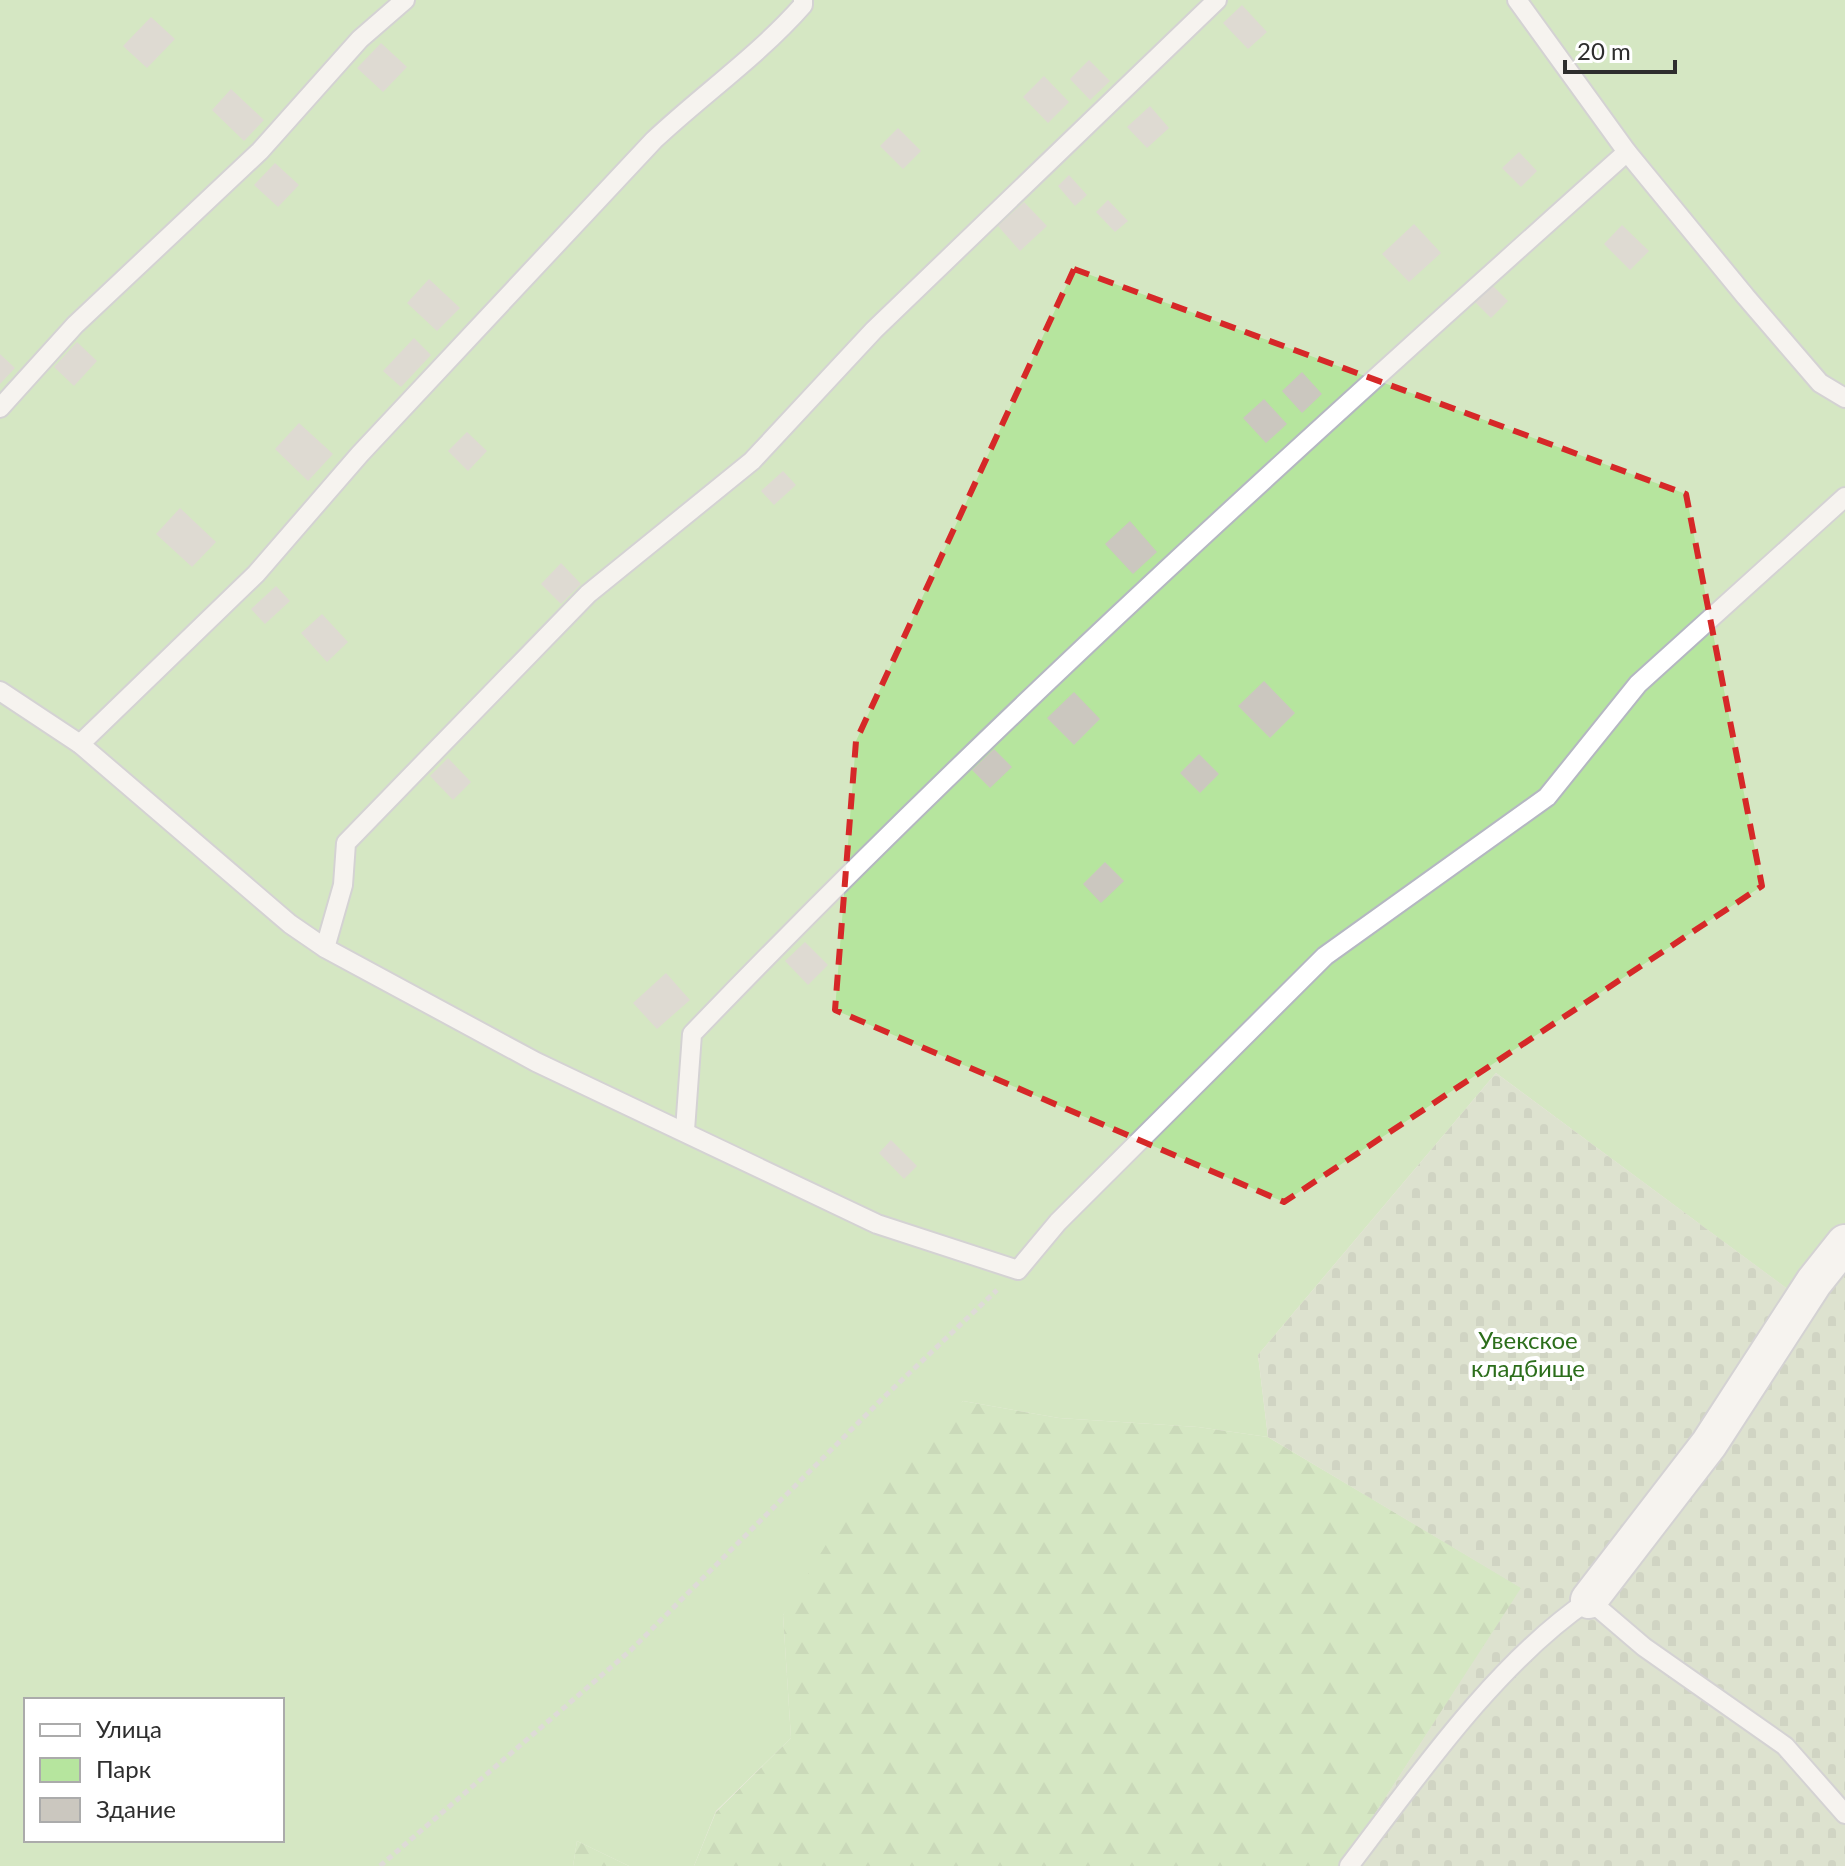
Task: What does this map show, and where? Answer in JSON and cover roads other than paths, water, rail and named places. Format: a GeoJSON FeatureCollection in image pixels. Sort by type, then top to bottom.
{"type":"FeatureCollection","features":[{"type":"Feature","properties":{"kind":"street"},"geometry":{"type":"LineString","coordinates":[[1589,1600],[1709,1444],[1814,1282],[1845,1243]]}},
{"type":"Feature","properties":{"kind":"lane"},"geometry":{"type":"LineString","coordinates":[[0,408],[75,325],[260,151],[360,39],[405,0]]}},
{"type":"Feature","properties":{"kind":"lane"},"geometry":{"type":"LineString","coordinates":[[80,744],[256,574],[360,454],[654,140],[700,97],[767,45],[803,5],[803,0]]}},
{"type":"Feature","properties":{"kind":"lane"},"geometry":{"type":"LineString","coordinates":[[325,948],[343,885],[346,843],[588,594],[752,461],[874,330],[1217,0]]}},
{"type":"Feature","properties":{"kind":"lane"},"geometry":{"type":"LineString","coordinates":[[1517,0],[1627,152],[1820,383],[1845,398]]}},
{"type":"Feature","properties":{"kind":"lane"},"geometry":{"type":"LineString","coordinates":[[685,1130],[692,1034],[840,880],[1177,557],[1627,152]]}},
{"type":"Feature","properties":{"kind":"lane"},"geometry":{"type":"LineString","coordinates":[[0,691],[80,744],[290,924],[325,948],[536,1062],[685,1130],[877,1224],[1018,1270],[1058,1222],[1325,956],[1547,797],[1638,684],[1845,497]]}},
{"type":"Feature","properties":{"kind":"lane"},"geometry":{"type":"LineString","coordinates":[[1349,1866],[1445,1740],[1556,1623],[1589,1600],[1644,1647],[1785,1746],[1845,1814]]}},
{"type":"Feature","properties":{"kind":"park label","name":"Увекское кладбище"},"geometry":{"type":"Point","coordinates":[1528,1353]}}]}
